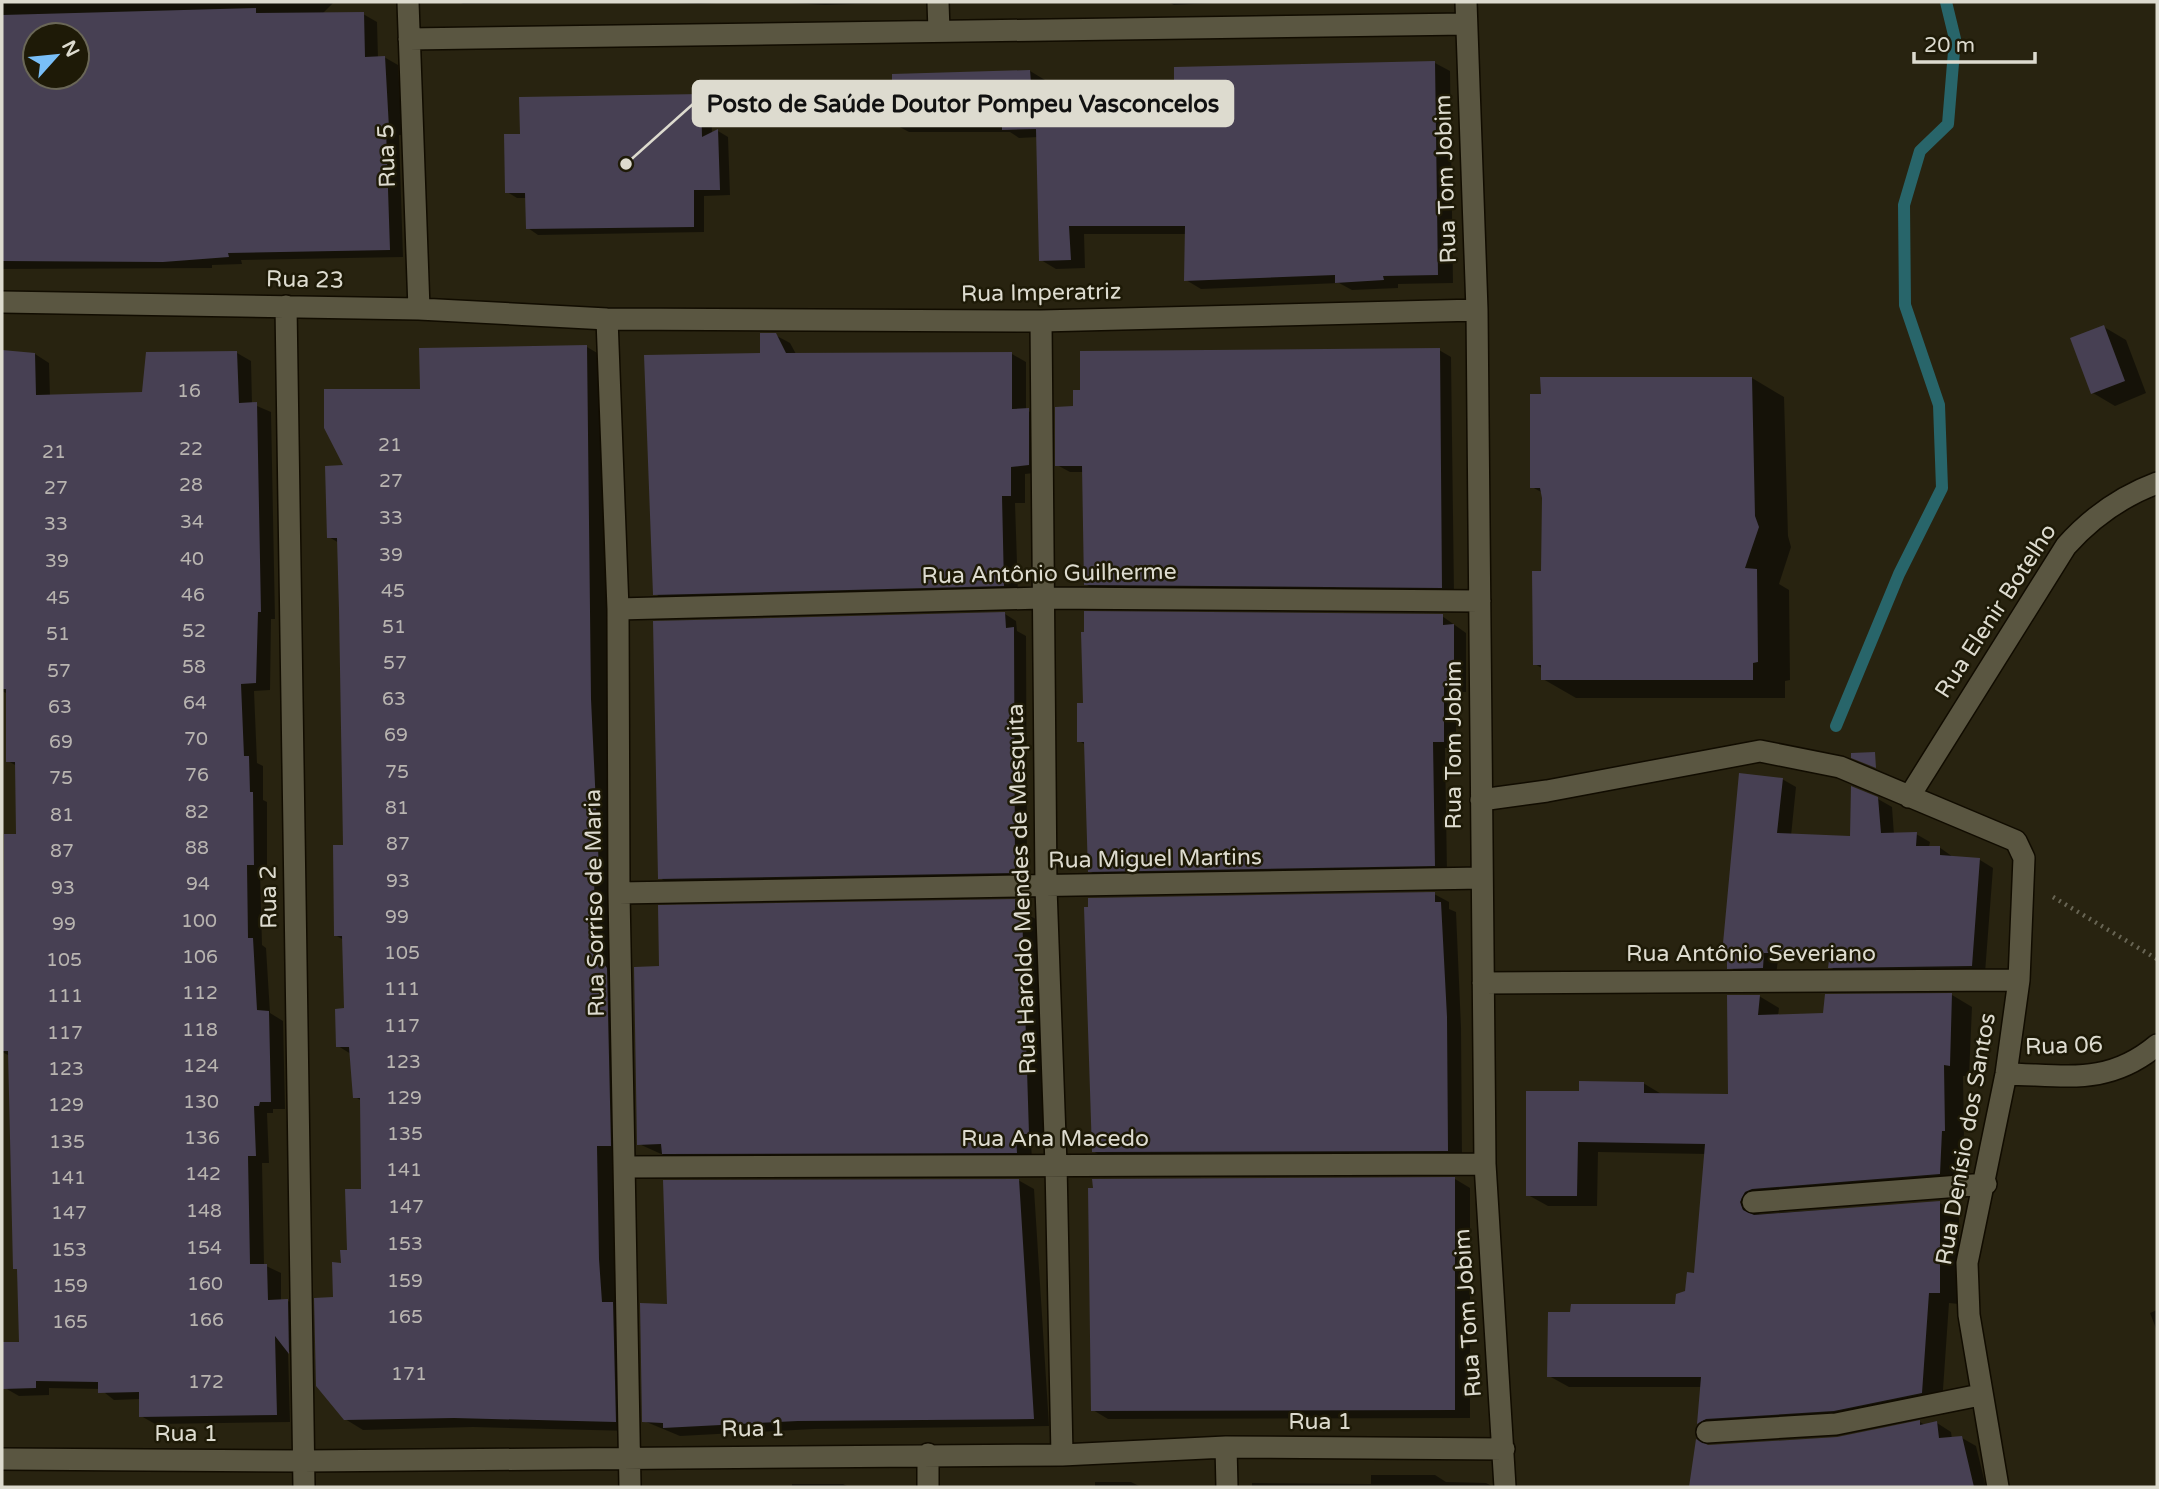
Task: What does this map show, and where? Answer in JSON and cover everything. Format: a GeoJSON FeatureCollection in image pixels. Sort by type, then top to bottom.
{"type":"FeatureCollection","features":[{"type":"Feature","properties":{"kind":"street","name":"Rua 5"},"geometry":{"type":"LineString","coordinates":[[408,2],[419,309]]}},
{"type":"Feature","properties":{"kind":"street"},"geometry":{"type":"LineString","coordinates":[[939,2],[939,31]]}},
{"type":"Feature","properties":{"kind":"street","name":"Rua Tom Jobim"},"geometry":{"type":"LineString","coordinates":[[1466,2],[1477,310],[1485,1164],[1505,1487]]}},
{"type":"Feature","properties":{"kind":"street"},"geometry":{"type":"LineString","coordinates":[[409,39],[1466,24]]}},
{"type":"Feature","properties":{"kind":"street","name":"Rua 23"},"geometry":{"type":"LineString","coordinates":[[2,302],[419,309],[607,319]]}},
{"type":"Feature","properties":{"kind":"street","name":"Rua 2"},"geometry":{"type":"LineString","coordinates":[[286,306],[304,1487]]}},
{"type":"Feature","properties":{"kind":"street","name":"Rua Imperatriz"},"geometry":{"type":"LineString","coordinates":[[607,319],[1041,321],[1477,310]]}},
{"type":"Feature","properties":{"kind":"street","name":"Rua Sorriso de Maria"},"geometry":{"type":"LineString","coordinates":[[607,319],[618,609],[630,1487]]}},
{"type":"Feature","properties":{"kind":"street","name":"Rua Haroldo Mendes de Mesquita"},"geometry":{"type":"LineString","coordinates":[[1041,321],[1041,598],[1046,888],[1056,1165],[1062,1455]]}},
{"type":"Feature","properties":{"kind":"street","name":"Rua Elenir Botelho"},"geometry":{"type":"LineString","coordinates":[[1909,797],[2066,546],[2082,528],[2106,510],[2138,490],[2157,482]]}},
{"type":"Feature","properties":{"kind":"street","name":"Rua Antônio Guilherme"},"geometry":{"type":"LineString","coordinates":[[618,609],[1041,598],[1480,601]]}},
{"type":"Feature","properties":{"kind":"street"},"geometry":{"type":"LineString","coordinates":[[1481,800],[1547,791],[1760,751],[1840,766],[1909,797]]}},
{"type":"Feature","properties":{"kind":"street","name":"Rua Denísio dos Santos"},"geometry":{"type":"LineString","coordinates":[[1909,797],[2017,841],[2024,858],[2019,980],[2006,1074],[1968,1263],[1969,1315],[1980,1395],[1998,1487]]}},
{"type":"Feature","properties":{"kind":"street","name":"Rua Miguel Martins"},"geometry":{"type":"LineString","coordinates":[[620,893],[1046,888],[1482,878]]}},
{"type":"Feature","properties":{"kind":"street","name":"Rua Antônio Severiano"},"geometry":{"type":"LineString","coordinates":[[1483,983],[2019,980]]}},
{"type":"Feature","properties":{"kind":"street","name":"Rua 06"},"geometry":{"type":"LineString","coordinates":[[2006,1074],[2090,1076],[2123,1070],[2157,1045]]}},
{"type":"Feature","properties":{"kind":"street","name":"Rua Ana Macedo"},"geometry":{"type":"LineString","coordinates":[[626,1167],[1485,1164]]}},
{"type":"Feature","properties":{"kind":"street"},"geometry":{"type":"LineString","coordinates":[[1753,1202],[1986,1184]]}},
{"type":"Feature","properties":{"kind":"street"},"geometry":{"type":"LineString","coordinates":[[1707,1432],[1836,1424],[1980,1395]]}},
{"type":"Feature","properties":{"kind":"street"},"geometry":{"type":"LineString","coordinates":[[1226,1447],[1227,1487]]}},
{"type":"Feature","properties":{"kind":"street","name":"Rua 1"},"geometry":{"type":"LineString","coordinates":[[2,1458],[303,1461],[1062,1455],[1226,1447],[1504,1449]]}},
{"type":"Feature","properties":{"kind":"street"},"geometry":{"type":"LineString","coordinates":[[928,1454],[928,1487]]}},
{"type":"Feature","properties":{"kind":"path"},"geometry":{"type":"LineString","coordinates":[[2024,880],[2157,959]]}},
{"type":"Feature","properties":{"kind":"building"},"geometry":{"type":"Polygon","coordinates":[[[256,8],[256,13],[364,12],[365,57],[385,56],[389,128],[386,128],[390,250],[228,253],[229,257],[163,262],[2,261],[2,15],[256,8]]]}},
{"type":"Feature","properties":{"kind":"building"},"geometry":{"type":"Polygon","coordinates":[[[1435,61],[1438,275],[1383,276],[1384,280],[1335,283],[1335,275],[1184,281],[1185,226],[1069,226],[1071,260],[1039,261],[1036,129],[1002,130],[1002,125],[892,125],[892,74],[1030,70],[1031,83],[1174,81],[1174,67],[1435,61]]]}},
{"type":"Feature","properties":{"kind":"building"},"geometry":{"type":"Polygon","coordinates":[[[701,94],[702,137],[718,129],[720,190],[694,190],[694,227],[526,229],[525,193],[505,193],[504,134],[520,134],[519,97],[701,94]]]}},
{"type":"Feature","properties":{"kind":"building"},"geometry":{"type":"Polygon","coordinates":[[[2104,325],[2125,381],[2091,394],[2070,338],[2104,325]]]}},
{"type":"Feature","properties":{"kind":"building"},"geometry":{"type":"Polygon","coordinates":[[[760,333],[776,333],[786,353],[1012,352],[1012,409],[1029,408],[1029,465],[1011,467],[1011,496],[1002,496],[1004,586],[653,595],[644,355],[760,353],[760,333]]]}},
{"type":"Feature","properties":{"kind":"building"},"geometry":{"type":"Polygon","coordinates":[[[587,345],[591,699],[599,869],[594,869],[595,941],[596,964],[604,964],[607,968],[611,1146],[597,1146],[599,1259],[602,1302],[613,1302],[616,1422],[454,1418],[344,1420],[316,1386],[314,1298],[333,1297],[332,1262],[341,1263],[340,1250],[347,1250],[345,1189],[361,1189],[360,1098],[353,1098],[349,1047],[336,1047],[335,1009],[344,1008],[342,936],[334,936],[333,845],[343,845],[339,610],[337,538],[327,538],[325,466],[343,465],[324,428],[324,389],[420,389],[419,348],[587,345]]]}},
{"type":"Feature","properties":{"kind":"building"},"geometry":{"type":"Polygon","coordinates":[[[1440,348],[1442,588],[1084,585],[1082,466],[1055,466],[1055,407],[1073,406],[1073,390],[1080,390],[1080,351],[1440,348]]]}},
{"type":"Feature","properties":{"kind":"building"},"geometry":{"type":"Polygon","coordinates":[[[2,350],[35,353],[36,395],[142,392],[146,352],[237,351],[239,403],[257,402],[261,612],[258,612],[256,683],[241,684],[244,756],[249,756],[250,792],[253,792],[254,865],[247,865],[248,938],[253,938],[257,1010],[269,1011],[271,1102],[260,1102],[259,1106],[254,1106],[256,1156],[248,1156],[250,1264],[267,1264],[268,1300],[288,1299],[289,1354],[275,1336],[277,1415],[139,1417],[139,1392],[98,1393],[98,1382],[36,1381],[36,1388],[3,1389],[2,1342],[19,1342],[17,1269],[13,1269],[8,1051],[2,1051],[4,834],[16,834],[15,762],[6,762],[6,689],[2,689],[2,350]]]}},
{"type":"Feature","properties":{"kind":"building"},"geometry":{"type":"Polygon","coordinates":[[[1540,377],[1752,377],[1755,516],[1759,527],[1745,568],[1757,569],[1758,662],[1753,663],[1753,680],[1541,680],[1541,665],[1533,665],[1532,571],[1541,571],[1542,498],[1540,488],[1530,488],[1530,394],[1541,394],[1540,377]]]}},
{"type":"Feature","properties":{"kind":"building"},"geometry":{"type":"Polygon","coordinates":[[[1084,611],[1443,614],[1443,625],[1454,624],[1454,685],[1444,686],[1444,742],[1433,742],[1435,866],[1088,872],[1084,742],[1077,742],[1077,703],[1083,703],[1081,632],[1084,632],[1084,611]]]}},
{"type":"Feature","properties":{"kind":"building"},"geometry":{"type":"Polygon","coordinates":[[[1005,612],[1006,628],[1014,627],[1015,873],[658,879],[653,621],[1005,612]]]}},
{"type":"Feature","properties":{"kind":"building"},"geometry":{"type":"Polygon","coordinates":[[[1875,752],[1876,768],[1851,758],[1851,753],[1875,752]]]}},
{"type":"Feature","properties":{"kind":"building"},"geometry":{"type":"Polygon","coordinates":[[[1739,773],[1783,778],[1777,833],[1850,836],[1851,786],[1878,797],[1881,833],[1917,832],[1916,846],[1940,846],[1940,855],[1980,858],[1972,966],[1828,968],[1830,953],[1764,953],[1763,968],[1727,969],[1727,954],[1722,954],[1739,773]]]}},
{"type":"Feature","properties":{"kind":"building"},"geometry":{"type":"Polygon","coordinates":[[[1435,892],[1435,902],[1441,902],[1447,1017],[1448,1151],[1092,1152],[1084,907],[1088,907],[1088,898],[1435,892]]]}},
{"type":"Feature","properties":{"kind":"building"},"geometry":{"type":"Polygon","coordinates":[[[1015,899],[1015,910],[1022,910],[1029,1134],[1016,1134],[1017,1153],[662,1154],[661,1144],[637,1145],[634,967],[659,966],[658,905],[1015,899]]]}},
{"type":"Feature","properties":{"kind":"building"},"geometry":{"type":"Polygon","coordinates":[[[1952,993],[1950,1066],[1944,1065],[1945,1131],[1942,1131],[1940,1174],[1752,1189],[1745,1192],[1740,1202],[1743,1210],[1754,1215],[1940,1201],[1940,1293],[1929,1293],[1922,1393],[1834,1411],[1706,1419],[1697,1424],[1701,1377],[1547,1377],[1548,1312],[1570,1312],[1571,1304],[1675,1304],[1676,1294],[1685,1291],[1687,1272],[1694,1273],[1705,1144],[1578,1142],[1577,1196],[1526,1196],[1526,1091],[1579,1091],[1579,1081],[1644,1082],[1644,1093],[1728,1094],[1727,995],[1760,995],[1758,1015],[1823,1013],[1825,994],[1952,993]]]}},
{"type":"Feature","properties":{"kind":"building"},"geometry":{"type":"Polygon","coordinates":[[[1455,1177],[1455,1410],[1091,1411],[1088,1188],[1093,1188],[1092,1179],[1455,1177]]]}},
{"type":"Feature","properties":{"kind":"building"},"geometry":{"type":"Polygon","coordinates":[[[1019,1179],[1034,1419],[798,1421],[663,1428],[663,1423],[642,1422],[640,1303],[667,1304],[663,1180],[1019,1179]]]}},
{"type":"Feature","properties":{"kind":"building"},"geometry":{"type":"Polygon","coordinates":[[[1920,1420],[1920,1425],[1937,1421],[1939,1438],[1962,1436],[1974,1487],[1689,1487],[1696,1439],[1708,1445],[1837,1437],[1920,1420]]]}},
{"type":"Feature","properties":{"kind":"waterway"},"geometry":{"type":"LineString","coordinates":[[1836,726],[1899,574],[1942,488],[1939,405],[1905,305],[1904,205],[1920,151],[1948,124],[1955,39],[1946,2]]}},
{"type":"Feature","properties":{"kind":"place","name":"Posto de Saúde Doutor Pompeu Vasconcelos"},"geometry":{"type":"Point","coordinates":[626,164]}}]}
